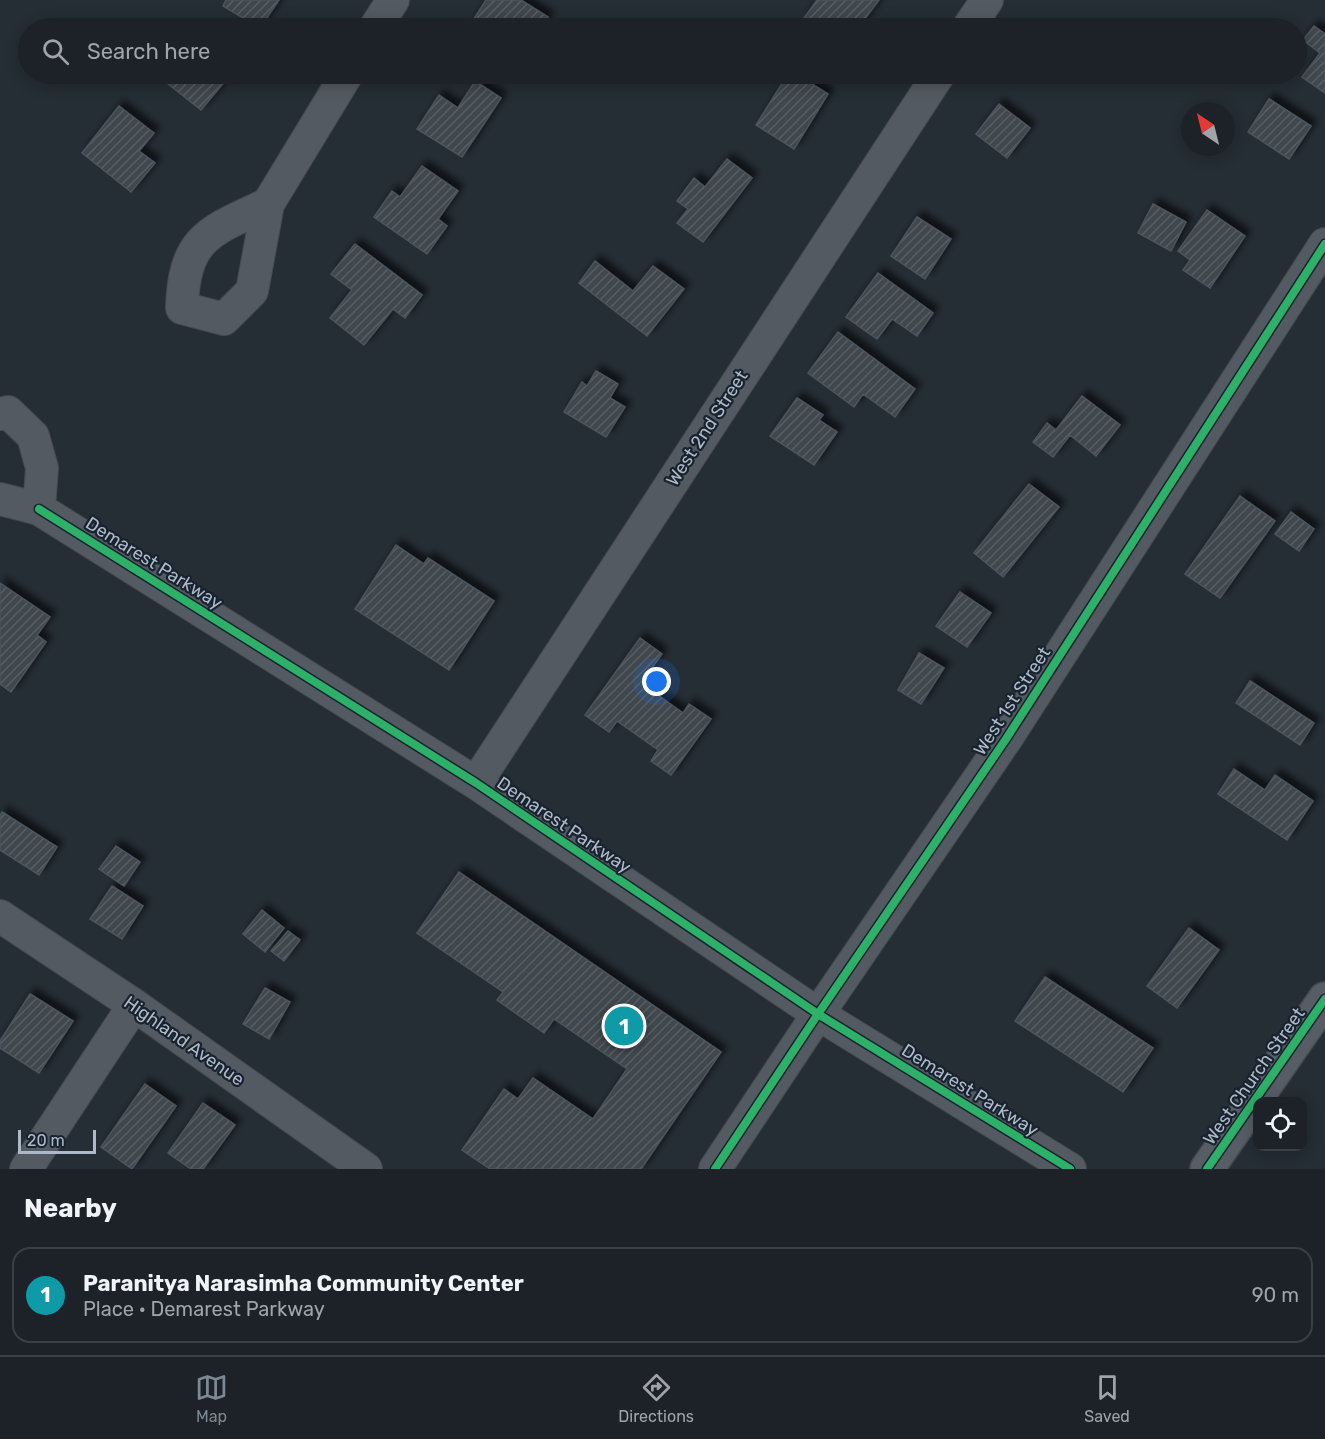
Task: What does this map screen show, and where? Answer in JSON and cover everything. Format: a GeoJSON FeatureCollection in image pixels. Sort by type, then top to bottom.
{"type":"FeatureCollection","features":[{"type":"Feature","properties":{"kind":"main road","name":"West Church Street"},"geometry":{"type":"LineString","coordinates":[[1207,1169],[1325,999]]}},
{"type":"Feature","properties":{"kind":"street"},"geometry":{"type":"LineString","coordinates":[[381,18],[393,0]]}},
{"type":"Feature","properties":{"kind":"street"},"geometry":{"type":"LineString","coordinates":[[975,18],[987,0]]}},
{"type":"Feature","properties":{"kind":"street"},"geometry":{"type":"LineString","coordinates":[[268,204],[341,84]]}},
{"type":"Feature","properties":{"kind":"street","name":"West 2nd Street"},"geometry":{"type":"LineString","coordinates":[[476,783],[932,84]]}},
{"type":"Feature","properties":{"kind":"street","name":"West 1st Street"},"geometry":{"type":"LineString","coordinates":[[715,1169],[1006,739],[1325,244]]}},
{"type":"Feature","properties":{"kind":"street"},"geometry":{"type":"LineString","coordinates":[[0,414],[8,412],[33,436],[42,468],[39,509]]}},
{"type":"Feature","properties":{"kind":"street","name":"Demarest Parkway"},"geometry":{"type":"LineString","coordinates":[[0,499],[39,509],[476,783],[818,1014],[1070,1169]]}},
{"type":"Feature","properties":{"kind":"street","name":"Highland Avenue"},"geometry":{"type":"LineString","coordinates":[[0,916],[134,1005],[366,1169]]}},
{"type":"Feature","properties":{"kind":"street"},"geometry":{"type":"LineString","coordinates":[[26,1169],[134,1005]]}},
{"type":"Feature","properties":{"kind":"building"},"geometry":{"type":"Polygon","coordinates":[[[226,0],[279,0],[267,18],[243,18],[223,6],[226,0]]]}},
{"type":"Feature","properties":{"kind":"building"},"geometry":{"type":"Polygon","coordinates":[[[486,0],[521,0],[548,17],[547,18],[474,18],[486,0]]]}},
{"type":"Feature","properties":{"kind":"building"},"geometry":{"type":"Polygon","coordinates":[[[817,0],[879,0],[866,18],[804,18],[817,0]]]}},
{"type":"Feature","properties":{"kind":"building"},"geometry":{"type":"Polygon","coordinates":[[[1314,26],[1325,34],[1325,93],[1307,80],[1307,70],[1320,53],[1307,43],[1307,35],[1314,26]]]}},
{"type":"Feature","properties":{"kind":"building"},"geometry":{"type":"Polygon","coordinates":[[[168,84],[223,84],[201,110],[168,84]]]}},
{"type":"Feature","properties":{"kind":"building"},"geometry":{"type":"Polygon","coordinates":[[[473,84],[480,84],[501,98],[462,157],[417,129],[439,95],[458,108],[473,84]]]}},
{"type":"Feature","properties":{"kind":"building"},"geometry":{"type":"Polygon","coordinates":[[[782,84],[812,84],[828,94],[794,149],[756,125],[782,84]]]}},
{"type":"Feature","properties":{"kind":"building"},"geometry":{"type":"Polygon","coordinates":[[[1269,99],[1311,126],[1289,159],[1248,132],[1269,99]]]}},
{"type":"Feature","properties":{"kind":"building"},"geometry":{"type":"Polygon","coordinates":[[[999,104],[1030,128],[1007,158],[976,134],[999,104]]]}},
{"type":"Feature","properties":{"kind":"building"},"geometry":{"type":"Polygon","coordinates":[[[119,106],[154,133],[139,151],[155,163],[131,192],[82,153],[119,106]]]}},
{"type":"Feature","properties":{"kind":"building"},"geometry":{"type":"Polygon","coordinates":[[[727,159],[752,178],[703,242],[677,223],[688,209],[677,201],[694,178],[705,187],[727,159]]]}},
{"type":"Feature","properties":{"kind":"building"},"geometry":{"type":"Polygon","coordinates":[[[422,166],[458,191],[438,219],[447,226],[427,254],[374,217],[392,191],[400,197],[422,166]]]}},
{"type":"Feature","properties":{"kind":"building"},"geometry":{"type":"Polygon","coordinates":[[[1153,204],[1186,222],[1171,251],[1138,233],[1153,204]]]}},
{"type":"Feature","properties":{"kind":"building"},"geometry":{"type":"Polygon","coordinates":[[[1207,210],[1245,236],[1210,288],[1183,270],[1190,260],[1178,251],[1207,210]]]}},
{"type":"Feature","properties":{"kind":"building"},"geometry":{"type":"Polygon","coordinates":[[[917,217],[951,239],[925,279],[891,256],[917,217]]]}},
{"type":"Feature","properties":{"kind":"building"},"geometry":{"type":"Polygon","coordinates":[[[355,244],[422,295],[405,318],[393,309],[364,345],[330,318],[352,290],[331,274],[355,244]]]}},
{"type":"Feature","properties":{"kind":"building"},"geometry":{"type":"Polygon","coordinates":[[[595,261],[633,291],[653,266],[684,289],[647,336],[579,283],[595,261]]]}},
{"type":"Feature","properties":{"kind":"building"},"geometry":{"type":"Polygon","coordinates":[[[878,273],[933,313],[917,336],[892,319],[877,339],[846,317],[878,273]]]}},
{"type":"Feature","properties":{"kind":"building"},"geometry":{"type":"Polygon","coordinates":[[[838,332],[915,389],[895,417],[863,394],[854,407],[808,373],[838,332]]]}},
{"type":"Feature","properties":{"kind":"building"},"geometry":{"type":"Polygon","coordinates":[[[596,371],[618,384],[610,398],[625,407],[606,437],[564,412],[582,382],[587,386],[596,371]]]}},
{"type":"Feature","properties":{"kind":"building"},"geometry":{"type":"Polygon","coordinates":[[[1082,396],[1120,425],[1096,456],[1070,435],[1053,457],[1033,442],[1047,423],[1056,430],[1082,396]]]}},
{"type":"Feature","properties":{"kind":"building"},"geometry":{"type":"Polygon","coordinates":[[[797,398],[823,415],[819,420],[837,432],[814,465],[770,436],[797,398]]]}},
{"type":"Feature","properties":{"kind":"building"},"geometry":{"type":"Polygon","coordinates":[[[1029,484],[1059,507],[1003,577],[974,553],[1029,484]]]}},
{"type":"Feature","properties":{"kind":"building"},"geometry":{"type":"Polygon","coordinates":[[[1240,496],[1275,521],[1220,598],[1185,574],[1240,496]]]}},
{"type":"Feature","properties":{"kind":"building"},"geometry":{"type":"Polygon","coordinates":[[[1291,512],[1314,529],[1299,551],[1275,534],[1291,512]]]}},
{"type":"Feature","properties":{"kind":"building"},"geometry":{"type":"Polygon","coordinates":[[[396,545],[424,564],[428,558],[494,601],[449,670],[355,609],[396,545]]]}},
{"type":"Feature","properties":{"kind":"building"},"geometry":{"type":"Polygon","coordinates":[[[0,583],[50,617],[37,635],[46,642],[11,692],[0,684],[0,583]]]}},
{"type":"Feature","properties":{"kind":"building"},"geometry":{"type":"Polygon","coordinates":[[[960,592],[991,613],[967,647],[936,626],[960,592]]]}},
{"type":"Feature","properties":{"kind":"building"},"geometry":{"type":"Polygon","coordinates":[[[640,638],[662,654],[641,683],[683,713],[689,704],[711,719],[671,775],[651,761],[658,750],[617,721],[609,732],[585,715],[640,638]]]}},
{"type":"Feature","properties":{"kind":"building"},"geometry":{"type":"Polygon","coordinates":[[[919,653],[944,668],[921,704],[898,690],[919,653]]]}},
{"type":"Feature","properties":{"kind":"building"},"geometry":{"type":"Polygon","coordinates":[[[1250,681],[1314,723],[1300,745],[1236,703],[1250,681]]]}},
{"type":"Feature","properties":{"kind":"building"},"geometry":{"type":"Polygon","coordinates":[[[1234,769],[1265,790],[1275,775],[1313,801],[1287,840],[1218,794],[1234,769]]]}},
{"type":"Feature","properties":{"kind":"building"},"geometry":{"type":"Polygon","coordinates":[[[2,812],[57,847],[39,875],[0,850],[2,812]]]}},
{"type":"Feature","properties":{"kind":"building"},"geometry":{"type":"Polygon","coordinates":[[[116,846],[140,862],[124,886],[99,869],[116,846]]]}},
{"type":"Feature","properties":{"kind":"building"},"geometry":{"type":"Polygon","coordinates":[[[459,872],[721,1052],[641,1169],[490,1169],[462,1150],[504,1089],[518,1099],[533,1078],[593,1119],[627,1069],[554,1019],[544,1033],[497,1000],[503,992],[417,933],[459,872]]]}},
{"type":"Feature","properties":{"kind":"building"},"geometry":{"type":"Polygon","coordinates":[[[112,886],[143,906],[122,939],[90,919],[112,886]]]}},
{"type":"Feature","properties":{"kind":"building"},"geometry":{"type":"Polygon","coordinates":[[[262,910],[284,928],[265,952],[243,934],[262,910]]]}},
{"type":"Feature","properties":{"kind":"building"},"geometry":{"type":"Polygon","coordinates":[[[1189,928],[1219,950],[1177,1008],[1147,986],[1189,928]]]}},
{"type":"Feature","properties":{"kind":"building"},"geometry":{"type":"Polygon","coordinates":[[[288,931],[300,940],[284,961],[271,951],[288,931]]]}},
{"type":"Feature","properties":{"kind":"building"},"geometry":{"type":"Polygon","coordinates":[[[1045,977],[1153,1048],[1123,1092],[1015,1021],[1045,977]]]}},
{"type":"Feature","properties":{"kind":"building"},"geometry":{"type":"Polygon","coordinates":[[[265,988],[290,1002],[269,1039],[243,1024],[265,988]]]}},
{"type":"Feature","properties":{"kind":"building"},"geometry":{"type":"Polygon","coordinates":[[[30,994],[73,1021],[39,1073],[0,1048],[0,1041],[30,994]]]}},
{"type":"Feature","properties":{"kind":"building"},"geometry":{"type":"Polygon","coordinates":[[[145,1084],[176,1106],[132,1169],[101,1147],[145,1084]]]}},
{"type":"Feature","properties":{"kind":"building"},"geometry":{"type":"Polygon","coordinates":[[[203,1103],[235,1125],[203,1169],[191,1169],[168,1153],[203,1103]]]}},
{"type":"Feature","properties":{"kind":"cycle path"},"geometry":{"type":"LineString","coordinates":[[715,1169],[1006,739],[1325,244]]}},
{"type":"Feature","properties":{"kind":"cycle path"},"geometry":{"type":"LineString","coordinates":[[39,509],[476,783],[818,1014],[1070,1169]]}},
{"type":"Feature","properties":{"kind":"cycle path"},"geometry":{"type":"LineString","coordinates":[[1207,1169],[1325,999]]}},
{"type":"Feature","properties":{"kind":"place","name":"Paranitya Narasimha Community Center"},"geometry":{"type":"Point","coordinates":[624,1026]}}]}
